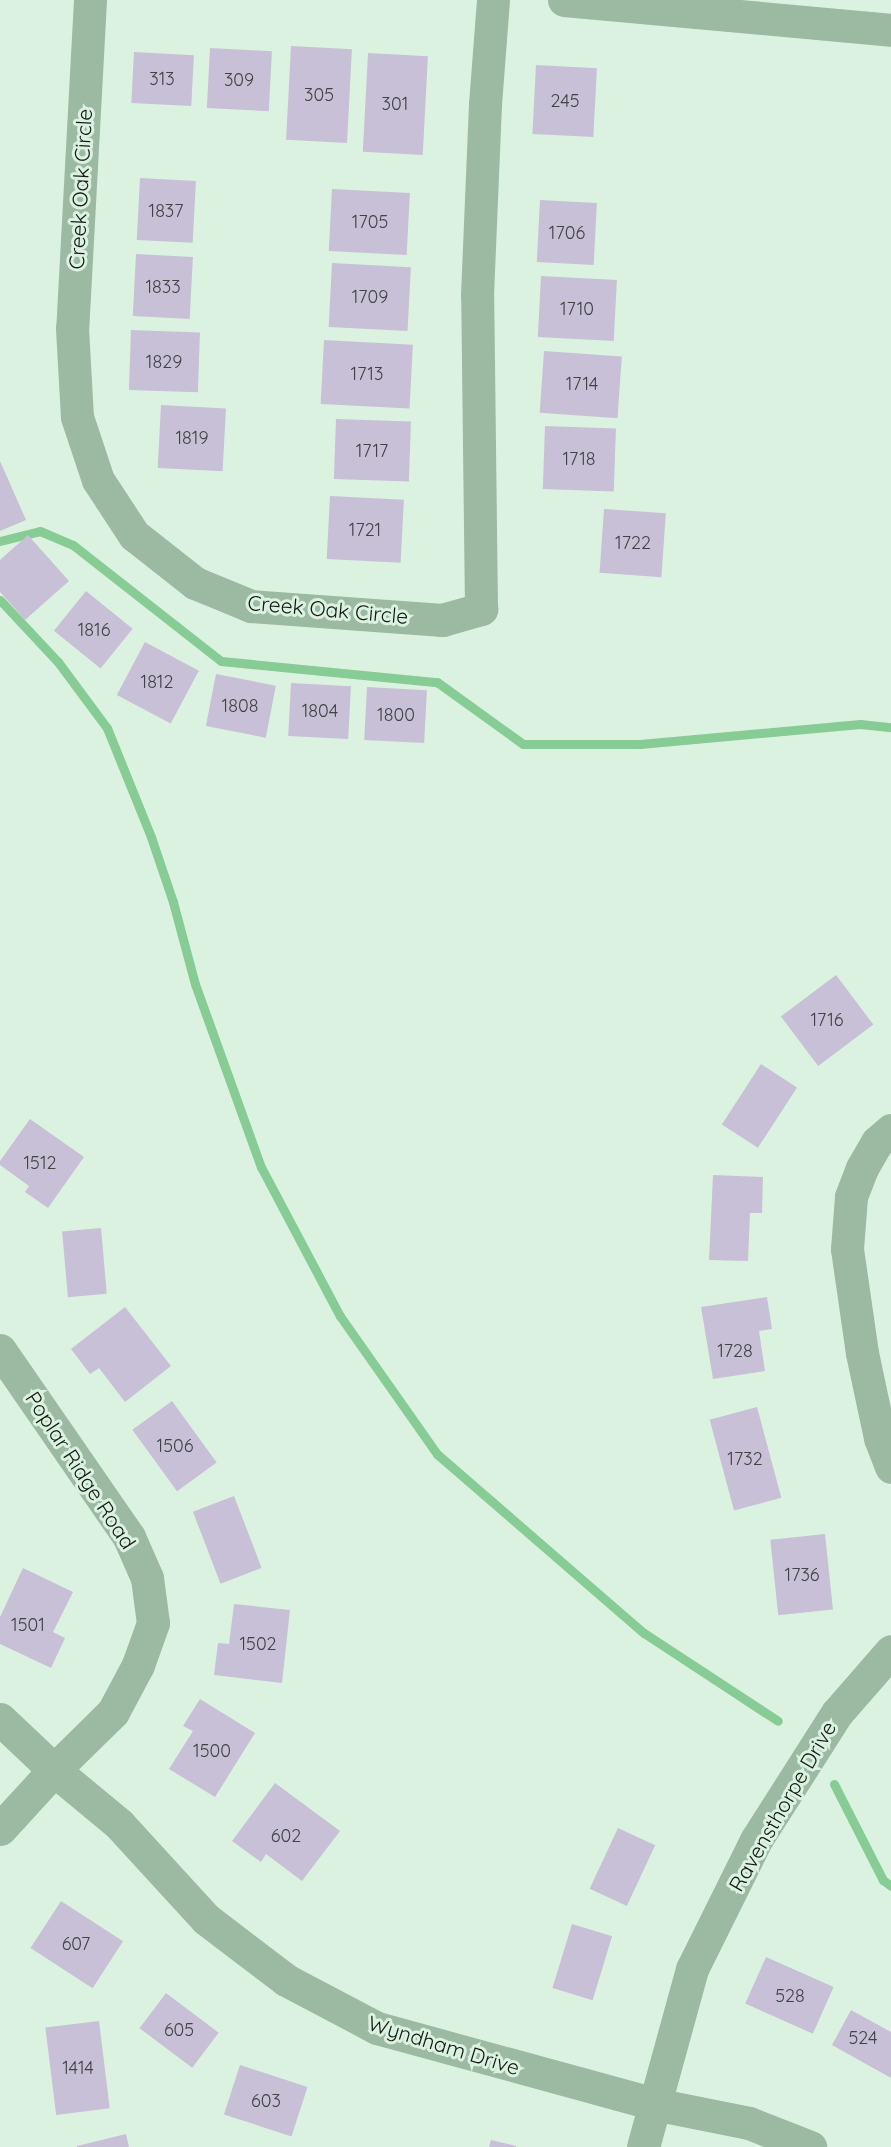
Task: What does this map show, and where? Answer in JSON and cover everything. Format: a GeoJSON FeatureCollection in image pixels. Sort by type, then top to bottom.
{"type":"FeatureCollection","features":[{"type":"Feature","properties":{"kind":"street","name":"Creek Oak Circle"},"geometry":{"type":"LineString","coordinates":[[90,0],[72,328],[77,417],[98,480],[134,535],[195,583],[251,606],[442,620],[481,609],[477,295],[484,104],[493,0]]}},
{"type":"Feature","properties":{"kind":"street"},"geometry":{"type":"LineString","coordinates":[[564,0],[891,30]]}},
{"type":"Feature","properties":{"kind":"street"},"geometry":{"type":"LineString","coordinates":[[891,1130],[877,1142],[862,1168],[851,1197],[847,1249],[862,1353],[880,1438],[891,1467]]}},
{"type":"Feature","properties":{"kind":"street","name":"Poplar Ridge Road"},"geometry":{"type":"LineString","coordinates":[[0,1350],[129,1537],[147,1578],[153,1623],[138,1665],[113,1712],[54,1770],[0,1829]]}},
{"type":"Feature","properties":{"kind":"street","name":"Ravensthorpe Drive"},"geometry":{"type":"LineString","coordinates":[[643,2147],[692,1969],[756,1840],[837,1713],[891,1651]]}},
{"type":"Feature","properties":{"kind":"street","name":"Wyndham Drive"},"geometry":{"type":"LineString","coordinates":[[0,1719],[54,1770],[119,1824],[206,1919],[286,1980],[377,2028],[654,2104],[749,2123],[810,2147]]}},
{"type":"Feature","properties":{"kind":"building"},"geometry":{"type":"Polygon","coordinates":[[[291,46],[352,49],[347,143],[286,140],[291,46]]]}},
{"type":"Feature","properties":{"kind":"building"},"geometry":{"type":"Polygon","coordinates":[[[210,48],[272,51],[269,111],[207,108],[210,48]]]}},
{"type":"Feature","properties":{"kind":"building"},"geometry":{"type":"Polygon","coordinates":[[[134,52],[194,55],[191,106],[131,103],[134,52]]]}},
{"type":"Feature","properties":{"kind":"building"},"geometry":{"type":"Polygon","coordinates":[[[368,53],[428,56],[423,155],[363,152],[368,53]]]}},
{"type":"Feature","properties":{"kind":"building"},"geometry":{"type":"Polygon","coordinates":[[[536,65],[597,68],[593,137],[532,134],[536,65]]]}},
{"type":"Feature","properties":{"kind":"building"},"geometry":{"type":"Polygon","coordinates":[[[140,178],[196,181],[193,243],[137,240],[140,178]]]}},
{"type":"Feature","properties":{"kind":"building"},"geometry":{"type":"Polygon","coordinates":[[[332,189],[410,193],[407,255],[329,251],[332,189]]]}},
{"type":"Feature","properties":{"kind":"building"},"geometry":{"type":"Polygon","coordinates":[[[540,200],[597,203],[594,265],[537,262],[540,200]]]}},
{"type":"Feature","properties":{"kind":"building"},"geometry":{"type":"Polygon","coordinates":[[[136,254],[193,257],[190,319],[133,316],[136,254]]]}},
{"type":"Feature","properties":{"kind":"building"},"geometry":{"type":"Polygon","coordinates":[[[332,263],[411,267],[408,331],[329,327],[332,263]]]}},
{"type":"Feature","properties":{"kind":"building"},"geometry":{"type":"Polygon","coordinates":[[[541,276],[617,280],[614,341],[538,337],[541,276]]]}},
{"type":"Feature","properties":{"kind":"building"},"geometry":{"type":"Polygon","coordinates":[[[131,330],[200,332],[198,392],[129,390],[131,330]]]}},
{"type":"Feature","properties":{"kind":"building"},"geometry":{"type":"Polygon","coordinates":[[[324,340],[413,345],[410,409],[321,404],[324,340]]]}},
{"type":"Feature","properties":{"kind":"building"},"geometry":{"type":"Polygon","coordinates":[[[544,351],[622,356],[617,418],[540,413],[544,351]]]}},
{"type":"Feature","properties":{"kind":"building"},"geometry":{"type":"Polygon","coordinates":[[[161,405],[226,408],[223,471],[158,468],[161,405]]]}},
{"type":"Feature","properties":{"kind":"building"},"geometry":{"type":"Polygon","coordinates":[[[336,419],[411,422],[409,482],[334,479],[336,419]]]}},
{"type":"Feature","properties":{"kind":"building"},"geometry":{"type":"Polygon","coordinates":[[[545,426],[616,428],[614,491],[543,489],[545,426]]]}},
{"type":"Feature","properties":{"kind":"building"},"geometry":{"type":"Polygon","coordinates":[[[0,461],[26,520],[0,531],[0,461]]]}},
{"type":"Feature","properties":{"kind":"building"},"geometry":{"type":"Polygon","coordinates":[[[330,496],[404,500],[401,563],[327,559],[330,496]]]}},
{"type":"Feature","properties":{"kind":"building"},"geometry":{"type":"Polygon","coordinates":[[[604,509],[666,513],[661,577],[600,573],[604,509]]]}},
{"type":"Feature","properties":{"kind":"building"},"geometry":{"type":"Polygon","coordinates":[[[28,535],[69,581],[25,620],[0,592],[0,560],[28,535]]]}},
{"type":"Feature","properties":{"kind":"building"},"geometry":{"type":"Polygon","coordinates":[[[86,591],[133,629],[101,668],[54,631],[86,591]]]}},
{"type":"Feature","properties":{"kind":"building"},"geometry":{"type":"Polygon","coordinates":[[[145,642],[199,671],[171,724],[117,695],[145,642]]]}},
{"type":"Feature","properties":{"kind":"building"},"geometry":{"type":"Polygon","coordinates":[[[216,674],[276,686],[266,738],[206,726],[216,674]]]}},
{"type":"Feature","properties":{"kind":"building"},"geometry":{"type":"Polygon","coordinates":[[[291,683],[351,686],[348,739],[288,736],[291,683]]]}},
{"type":"Feature","properties":{"kind":"building"},"geometry":{"type":"Polygon","coordinates":[[[367,687],[427,690],[424,743],[364,740],[367,687]]]}},
{"type":"Feature","properties":{"kind":"building"},"geometry":{"type":"Polygon","coordinates":[[[836,975],[873,1025],[818,1066],[781,1017],[836,975]]]}},
{"type":"Feature","properties":{"kind":"building"},"geometry":{"type":"Polygon","coordinates":[[[761,1064],[797,1087],[758,1148],[722,1124],[761,1064]]]}},
{"type":"Feature","properties":{"kind":"building"},"geometry":{"type":"Polygon","coordinates":[[[30,1119],[84,1157],[48,1208],[25,1192],[29,1186],[0,1165],[0,1161],[30,1119]]]}},
{"type":"Feature","properties":{"kind":"building"},"geometry":{"type":"Polygon","coordinates":[[[713,1175],[763,1177],[762,1213],[750,1213],[748,1261],[709,1260],[713,1175]]]}},
{"type":"Feature","properties":{"kind":"building"},"geometry":{"type":"Polygon","coordinates":[[[101,1228],[107,1294],[68,1297],[62,1231],[101,1228]]]}},
{"type":"Feature","properties":{"kind":"building"},"geometry":{"type":"Polygon","coordinates":[[[767,1297],[772,1329],[759,1331],[765,1371],[713,1379],[701,1307],[767,1297]]]}},
{"type":"Feature","properties":{"kind":"building"},"geometry":{"type":"Polygon","coordinates":[[[125,1307],[171,1366],[125,1402],[99,1368],[90,1374],[71,1349],[125,1307]]]}},
{"type":"Feature","properties":{"kind":"building"},"geometry":{"type":"Polygon","coordinates":[[[172,1401],[217,1462],[177,1491],[132,1430],[172,1401]]]}},
{"type":"Feature","properties":{"kind":"building"},"geometry":{"type":"Polygon","coordinates":[[[757,1407],[781,1498],[734,1510],[710,1420],[757,1407]]]}},
{"type":"Feature","properties":{"kind":"building"},"geometry":{"type":"Polygon","coordinates":[[[234,1496],[262,1568],[221,1584],[193,1512],[234,1496]]]}},
{"type":"Feature","properties":{"kind":"building"},"geometry":{"type":"Polygon","coordinates":[[[825,1534],[833,1610],[778,1615],[770,1540],[825,1534]]]}},
{"type":"Feature","properties":{"kind":"building"},"geometry":{"type":"Polygon","coordinates":[[[23,1568],[73,1592],[53,1632],[65,1638],[51,1668],[0,1644],[0,1617],[23,1568]]]}},
{"type":"Feature","properties":{"kind":"building"},"geometry":{"type":"Polygon","coordinates":[[[234,1604],[290,1610],[282,1683],[214,1675],[218,1643],[229,1644],[234,1604]]]}},
{"type":"Feature","properties":{"kind":"building"},"geometry":{"type":"Polygon","coordinates":[[[200,1699],[255,1733],[215,1797],[169,1769],[193,1731],[183,1726],[200,1699]]]}},
{"type":"Feature","properties":{"kind":"building"},"geometry":{"type":"Polygon","coordinates":[[[275,1783],[340,1831],[302,1881],[266,1854],[261,1862],[232,1841],[275,1783]]]}},
{"type":"Feature","properties":{"kind":"building"},"geometry":{"type":"Polygon","coordinates":[[[618,1828],[655,1845],[627,1906],[590,1889],[618,1828]]]}},
{"type":"Feature","properties":{"kind":"building"},"geometry":{"type":"Polygon","coordinates":[[[61,1901],[123,1941],[93,1988],[31,1948],[61,1901]]]}},
{"type":"Feature","properties":{"kind":"building"},"geometry":{"type":"Polygon","coordinates":[[[572,1924],[612,1936],[593,2000],[552,1988],[572,1924]]]}},
{"type":"Feature","properties":{"kind":"building"},"geometry":{"type":"Polygon","coordinates":[[[766,1957],[834,1987],[813,2034],[745,2004],[766,1957]]]}},
{"type":"Feature","properties":{"kind":"building"},"geometry":{"type":"Polygon","coordinates":[[[166,1993],[219,2033],[192,2068],[140,2028],[166,1993]]]}},
{"type":"Feature","properties":{"kind":"building"},"geometry":{"type":"Polygon","coordinates":[[[851,2010],[891,2032],[891,2078],[832,2045],[851,2010]]]}},
{"type":"Feature","properties":{"kind":"building"},"geometry":{"type":"Polygon","coordinates":[[[99,2021],[110,2108],[56,2115],[45,2028],[99,2021]]]}},
{"type":"Feature","properties":{"kind":"building"},"geometry":{"type":"Polygon","coordinates":[[[240,2065],[308,2087],[291,2136],[224,2114],[240,2065]]]}},
{"type":"Feature","properties":{"kind":"building"},"geometry":{"type":"Polygon","coordinates":[[[126,2134],[129,2147],[77,2147],[77,2146],[126,2134]]]}},
{"type":"Feature","properties":{"kind":"building"},"geometry":{"type":"Polygon","coordinates":[[[491,2140],[516,2146],[516,2147],[489,2147],[491,2140]]]}},
{"type":"Feature","properties":{"kind":"waterway"},"geometry":{"type":"LineString","coordinates":[[0,541],[40,531],[73,545],[221,661],[437,682],[523,744],[640,744],[860,724],[891,727]]}},
{"type":"Feature","properties":{"kind":"waterway"},"geometry":{"type":"LineString","coordinates":[[0,600],[58,662],[107,728],[151,837],[173,902],[195,984],[261,1167],[340,1316],[437,1454],[644,1633],[778,1721]]}},
{"type":"Feature","properties":{"kind":"waterway"},"geometry":{"type":"LineString","coordinates":[[834,1784],[883,1880],[891,1886]]}}]}
